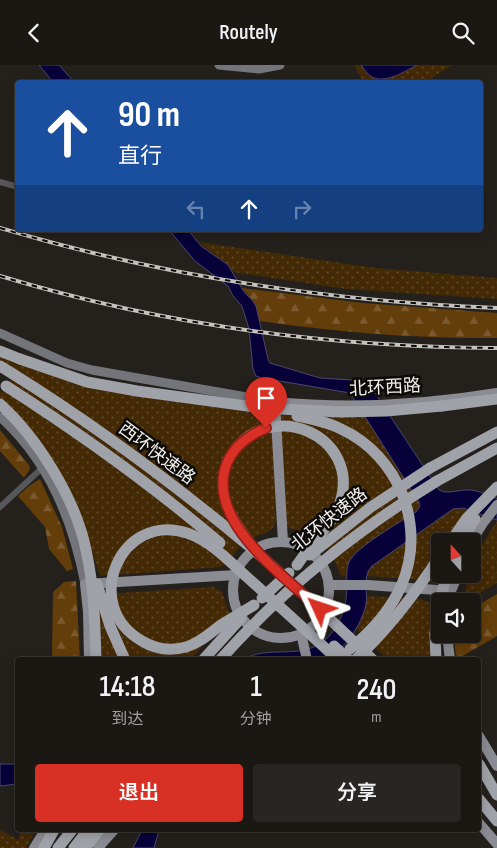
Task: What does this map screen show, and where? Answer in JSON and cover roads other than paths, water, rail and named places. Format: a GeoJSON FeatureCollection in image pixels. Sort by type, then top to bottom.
{"type":"FeatureCollection","features":[{"type":"Feature","properties":{"kind":"highway"},"geometry":{"type":"LineString","coordinates":[[0,351],[87,382],[137,391],[261,408],[340,412],[386,411],[497,399]]}},
{"type":"Feature","properties":{"kind":"highway","name":"西环快速路"},"geometry":{"type":"LineString","coordinates":[[0,367],[57,402],[134,457],[255,551],[370,657]]}},
{"type":"Feature","properties":{"kind":"highway","name":"西环快速路"},"geometry":{"type":"LineString","coordinates":[[3,384],[75,431],[160,494],[276,592],[346,657]]}},
{"type":"Feature","properties":{"kind":"highway"},"geometry":{"type":"LineString","coordinates":[[0,404],[24,429],[53,471],[73,511],[106,617],[124,657]]}},
{"type":"Feature","properties":{"kind":"highway"},"geometry":{"type":"LineString","coordinates":[[261,408],[329,424],[354,436],[374,451],[389,468],[398,483],[406,504],[411,538],[408,561],[402,583],[390,607],[377,624],[359,642],[340,657]]}},
{"type":"Feature","properties":{"kind":"highway"},"geometry":{"type":"LineString","coordinates":[[255,551],[231,515],[225,500],[223,481],[227,462],[239,445],[260,430],[282,426],[303,429],[318,437],[334,452],[341,469],[343,489],[340,504],[334,516],[297,565]]}},
{"type":"Feature","properties":{"kind":"highway","name":"北环快速路"},"geometry":{"type":"LineString","coordinates":[[206,657],[254,605],[297,565],[370,507],[430,468],[497,432]]}},
{"type":"Feature","properties":{"kind":"highway","name":"北环快速路"},"geometry":{"type":"LineString","coordinates":[[223,657],[262,615],[314,569],[379,518],[437,481],[497,448]]}},
{"type":"Feature","properties":{"kind":"highway"},"geometry":{"type":"LineString","coordinates":[[456,533],[497,487]]}},
{"type":"Feature","properties":{"kind":"highway"},"geometry":{"type":"LineString","coordinates":[[466,533],[497,487]]}},
{"type":"Feature","properties":{"kind":"highway"},"geometry":{"type":"LineString","coordinates":[[254,605],[196,643],[178,648],[164,649],[140,640],[127,630],[120,621],[111,600],[111,579],[115,565],[122,554],[142,536],[153,532],[169,530],[190,533],[209,544],[303,627],[333,657]]}},
{"type":"Feature","properties":{"kind":"highway"},"geometry":{"type":"LineString","coordinates":[[86,548],[95,614],[96,657]]}},
{"type":"Feature","properties":{"kind":"highway"},"geometry":{"type":"LineString","coordinates":[[358,657],[389,625],[431,568]]}},
{"type":"Feature","properties":{"kind":"highway"},"geometry":{"type":"LineString","coordinates":[[436,657],[434,641],[436,618],[445,583]]}},
{"type":"Feature","properties":{"kind":"highway"},"geometry":{"type":"LineString","coordinates":[[481,768],[497,796]]}},
{"type":"Feature","properties":{"kind":"highway"},"geometry":{"type":"LineString","coordinates":[[481,777],[497,796]]}},
{"type":"Feature","properties":{"kind":"highway"},"geometry":{"type":"LineString","coordinates":[[481,803],[497,821]]}},
{"type":"Feature","properties":{"kind":"highway"},"geometry":{"type":"LineString","coordinates":[[44,848],[53,832]]}},
{"type":"Feature","properties":{"kind":"highway"},"geometry":{"type":"LineString","coordinates":[[58,848],[70,832]]}},
{"type":"Feature","properties":{"kind":"highway"},"geometry":{"type":"LineString","coordinates":[[74,848],[86,832]]}},
{"type":"Feature","properties":{"kind":"highway"},"geometry":{"type":"LineString","coordinates":[[85,848],[98,832]]}},
{"type":"Feature","properties":{"kind":"main road","name":"北环西路"},"geometry":{"type":"LineString","coordinates":[[275,402],[310,405],[387,404],[497,393]]}},
{"type":"Feature","properties":{"kind":"main road"},"geometry":{"type":"LineString","coordinates":[[275,402],[283,542]]}},
{"type":"Feature","properties":{"kind":"main road"},"geometry":{"type":"LineString","coordinates":[[477,533],[497,505]]}},
{"type":"Feature","properties":{"kind":"main road"},"geometry":{"type":"LineString","coordinates":[[283,542],[303,547],[314,555],[323,566],[329,585],[324,612],[302,637],[277,637],[259,633],[241,617],[234,599],[233,587],[236,575],[244,559],[264,545],[283,542]]}},
{"type":"Feature","properties":{"kind":"main road"},"geometry":{"type":"LineString","coordinates":[[90,657],[85,584],[236,575]]}},
{"type":"Feature","properties":{"kind":"main road"},"geometry":{"type":"LineString","coordinates":[[329,585],[368,585],[431,593]]}},
{"type":"Feature","properties":{"kind":"main road"},"geometry":{"type":"LineString","coordinates":[[302,637],[306,657]]}},
{"type":"Feature","properties":{"kind":"main road"},"geometry":{"type":"LineString","coordinates":[[448,643],[450,657]]}},
{"type":"Feature","properties":{"kind":"main road"},"geometry":{"type":"LineString","coordinates":[[481,739],[497,766]]}},
{"type":"Feature","properties":{"kind":"main road"},"geometry":{"type":"LineString","coordinates":[[481,825],[497,844]]}},
{"type":"Feature","properties":{"kind":"main road"},"geometry":{"type":"LineString","coordinates":[[34,848],[44,832]]}},
{"type":"Feature","properties":{"kind":"main road"},"geometry":{"type":"LineString","coordinates":[[98,848],[112,832]]}},
{"type":"Feature","properties":{"kind":"street"},"geometry":{"type":"LineString","coordinates":[[219,65],[259,69],[276,65]]}},
{"type":"Feature","properties":{"kind":"street"},"geometry":{"type":"LineString","coordinates":[[0,182],[15,186]]}},
{"type":"Feature","properties":{"kind":"street"},"geometry":{"type":"LineString","coordinates":[[0,333],[67,363],[92,370],[275,402]]}},
{"type":"Feature","properties":{"kind":"street"},"geometry":{"type":"LineString","coordinates":[[0,417],[18,436],[42,468],[61,503],[80,556],[85,584]]}},
{"type":"Feature","properties":{"kind":"street"},"geometry":{"type":"LineString","coordinates":[[0,507],[42,468]]}},
{"type":"Feature","properties":{"kind":"railway"},"geometry":{"type":"LineString","coordinates":[[0,228],[122,260],[246,283],[371,299],[497,308]]}},
{"type":"Feature","properties":{"kind":"railway"},"geometry":{"type":"LineString","coordinates":[[0,276],[122,308],[246,330],[308,338],[371,343],[497,348]]}}]}
